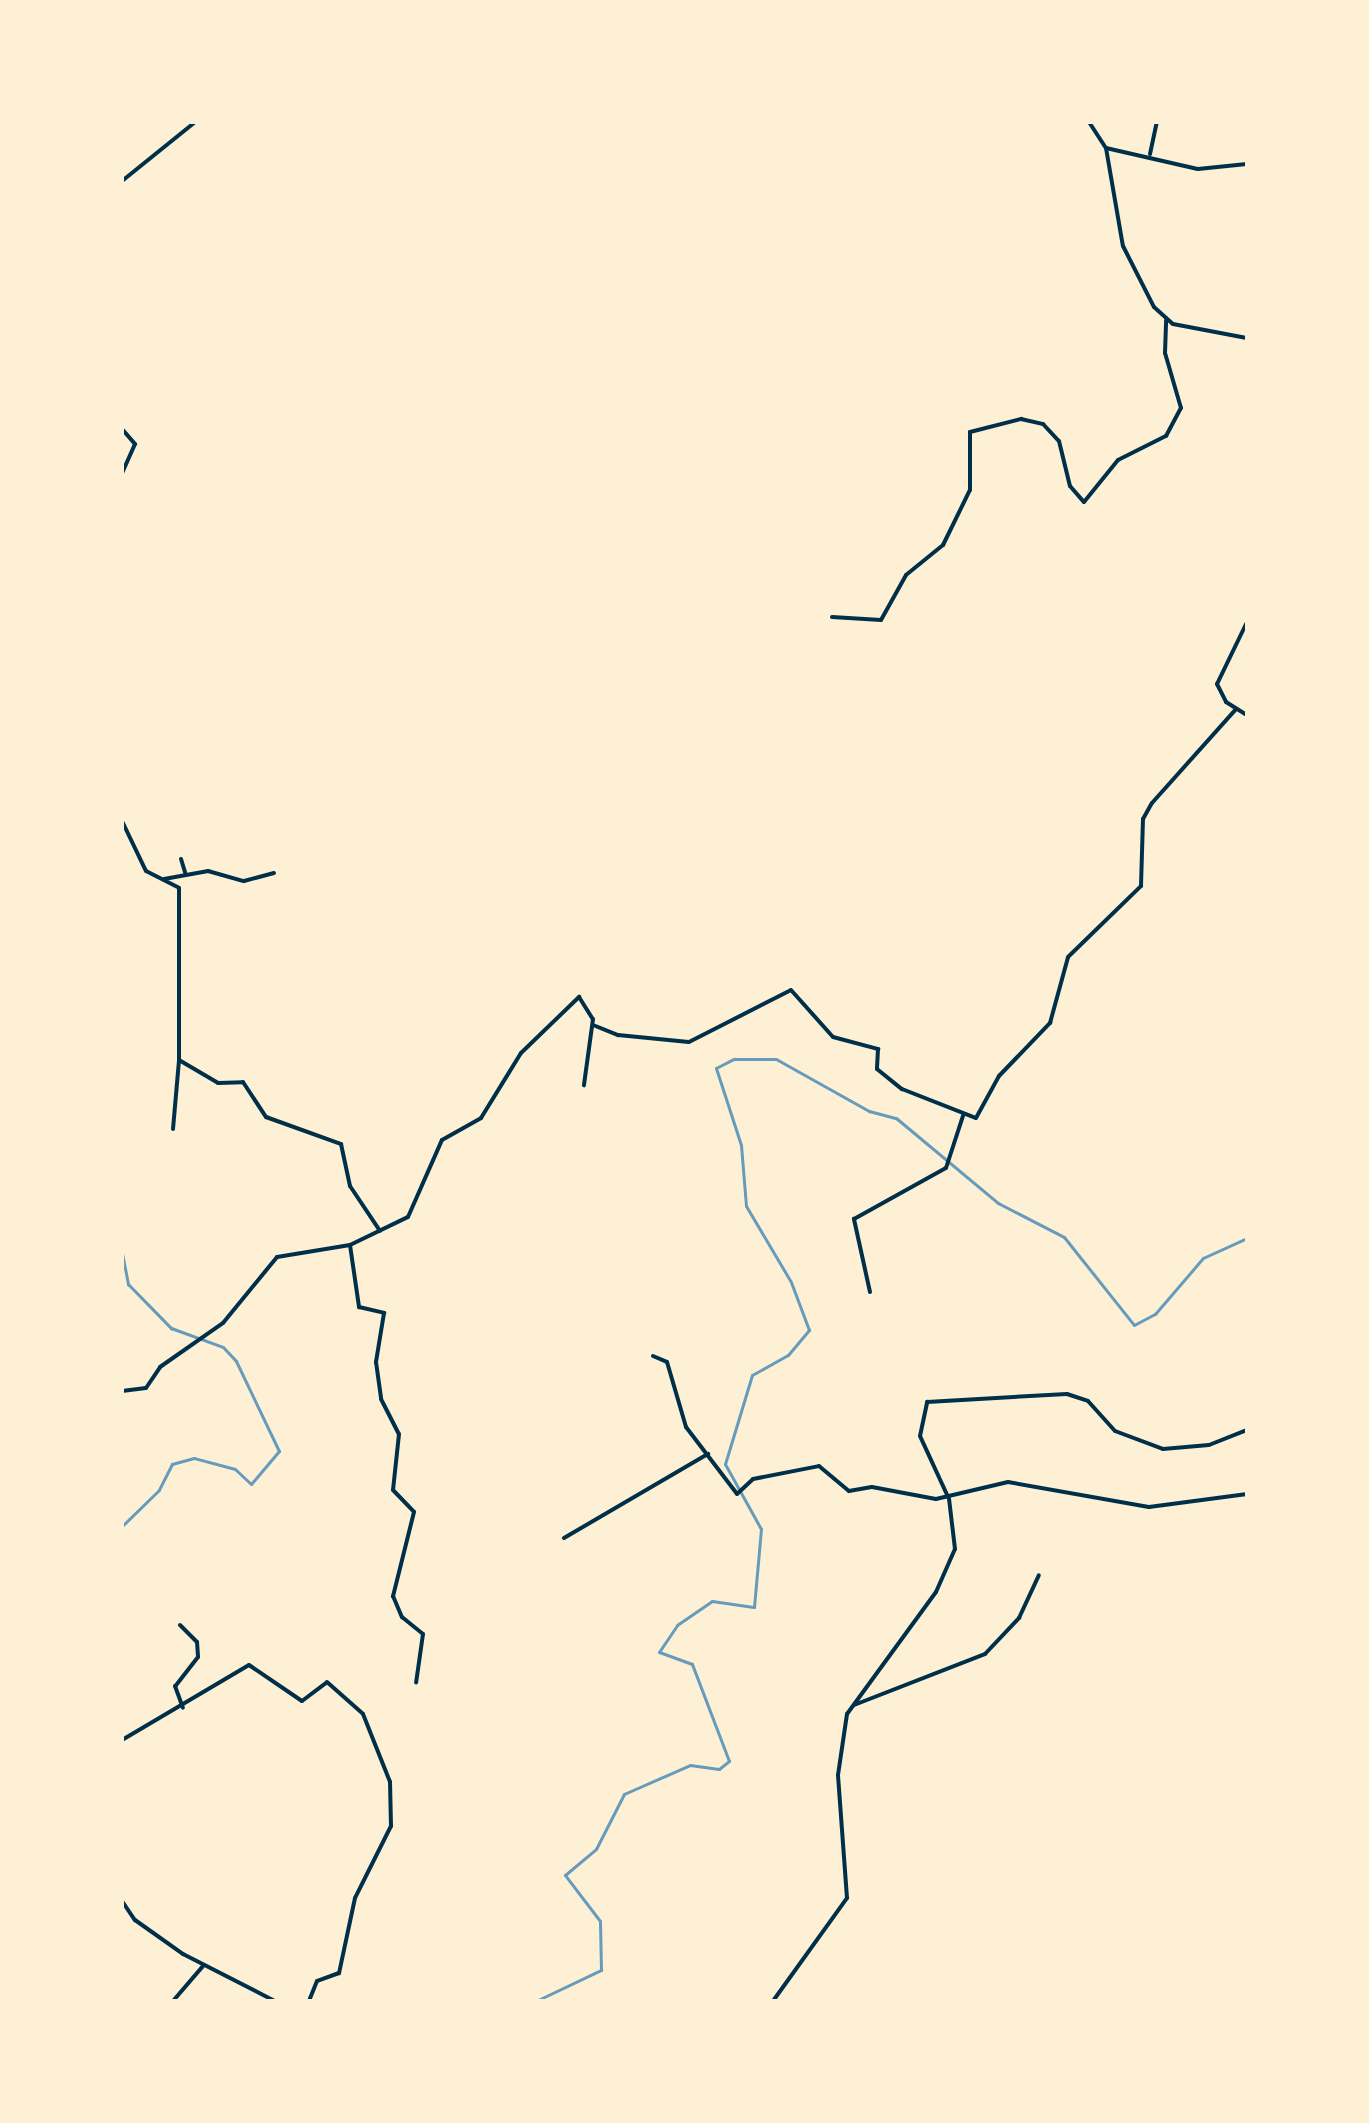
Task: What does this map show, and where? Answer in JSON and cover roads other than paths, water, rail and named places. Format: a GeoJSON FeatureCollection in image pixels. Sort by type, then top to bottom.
{"type":"FeatureCollection","features":[{"type":"Feature","properties":{"kind":"street"},"geometry":{"type":"LineString","coordinates":[[123,177],[195,122]]}},
{"type":"Feature","properties":{"kind":"street"},"geometry":{"type":"LineString","coordinates":[[832,617],[881,620],[906,575],[943,545],[970,490],[970,432],[1021,419],[1043,424],[1059,441],[1070,486],[1084,502],[1118,460],[1166,436],[1181,408],[1165,353],[1166,320],[1123,246],[1106,148],[1089,122]]}},
{"type":"Feature","properties":{"kind":"street"},"geometry":{"type":"LineString","coordinates":[[1150,154],[1157,122]]}},
{"type":"Feature","properties":{"kind":"street"},"geometry":{"type":"LineString","coordinates":[[1106,148],[1150,154],[1198,169],[1247,164]]}},
{"type":"Feature","properties":{"kind":"street"},"geometry":{"type":"LineString","coordinates":[[1166,320],[1247,338]]}},
{"type":"Feature","properties":{"kind":"street"},"geometry":{"type":"LineString","coordinates":[[122,429],[135,444],[122,473]]}},
{"type":"Feature","properties":{"kind":"street"},"geometry":{"type":"LineString","coordinates":[[1247,622],[1217,680],[1236,709],[1247,715]]}},
{"type":"Feature","properties":{"kind":"street"},"geometry":{"type":"LineString","coordinates":[[593,1025],[618,1035],[689,1042],[791,990],[833,1037],[878,1049],[877,1069],[902,1089],[963,1116],[978,1116],[999,1076],[1050,1023],[1068,957],[1141,886],[1143,819],[1152,803],[1236,709]]}},
{"type":"Feature","properties":{"kind":"street"},"geometry":{"type":"LineString","coordinates":[[122,821],[140,864],[161,880],[176,883],[180,896],[179,1060],[173,1129]]}},
{"type":"Feature","properties":{"kind":"street"},"geometry":{"type":"LineString","coordinates":[[181,859],[185,872]]}},
{"type":"Feature","properties":{"kind":"street"},"geometry":{"type":"LineString","coordinates":[[161,880],[185,872],[244,881],[274,873]]}},
{"type":"Feature","properties":{"kind":"street"},"geometry":{"type":"LineString","coordinates":[[122,1391],[148,1387],[157,1371],[206,1336],[277,1257],[350,1245],[413,1212],[442,1140],[488,1111],[511,1068],[555,1015],[581,998],[593,1025],[584,1085]]}},
{"type":"Feature","properties":{"kind":"street"},"geometry":{"type":"LineString","coordinates":[[179,1060],[218,1083],[243,1082],[266,1117],[341,1144],[350,1186],[380,1231]]}},
{"type":"Feature","properties":{"kind":"street"},"geometry":{"type":"LineString","coordinates":[[870,1292],[854,1219],[946,1168],[963,1116]]}},
{"type":"Feature","properties":{"kind":"street"},"geometry":{"type":"LineString","coordinates":[[350,1245],[359,1307],[384,1313],[376,1362],[381,1399],[399,1434],[393,1490],[414,1512],[393,1596],[402,1617],[423,1634],[416,1683]]}},
{"type":"Feature","properties":{"kind":"street"},"geometry":{"type":"LineString","coordinates":[[653,1356],[668,1364],[678,1410],[737,1494],[753,1479],[819,1466],[849,1491],[949,1499],[1008,1482],[1149,1507],[1247,1494]]}},
{"type":"Feature","properties":{"kind":"street"},"geometry":{"type":"LineString","coordinates":[[773,2001],[847,1898],[838,1775],[851,1705],[950,1565],[957,1534],[949,1499],[918,1424],[927,1402],[941,1396],[1067,1394],[1088,1401],[1115,1431],[1163,1449],[1209,1445],[1247,1430]]}},
{"type":"Feature","properties":{"kind":"street"},"geometry":{"type":"LineString","coordinates":[[564,1538],[708,1454]]}},
{"type":"Feature","properties":{"kind":"street"},"geometry":{"type":"LineString","coordinates":[[851,1705],[985,1654],[1019,1618],[1039,1575]]}},
{"type":"Feature","properties":{"kind":"street"},"geometry":{"type":"LineString","coordinates":[[180,1625],[197,1642],[198,1657],[175,1686],[183,1708]]}},
{"type":"Feature","properties":{"kind":"street"},"geometry":{"type":"LineString","coordinates":[[122,1740],[183,1708],[249,1665],[302,1701],[327,1682],[367,1724],[390,1782],[391,1826],[355,1898],[339,1973],[317,1981],[309,2001]]}},
{"type":"Feature","properties":{"kind":"street"},"geometry":{"type":"LineString","coordinates":[[122,1901],[135,1920],[203,1966],[275,2001]]}},
{"type":"Feature","properties":{"kind":"street"},"geometry":{"type":"LineString","coordinates":[[173,2001],[203,1966]]}},
{"type":"Feature","properties":{"kind":"waterway"},"geometry":{"type":"LineString","coordinates":[[487,2001],[538,2000],[601,1970],[600,1921],[565,1875],[596,1849],[624,1794],[690,1765],[719,1769],[729,1761],[692,1664],[659,1652],[677,1625],[712,1601],[754,1607],[761,1529],[725,1464],[752,1375],[788,1355],[809,1330],[791,1282],[746,1206],[741,1145],[716,1068],[734,1059],[776,1059],[869,1111],[896,1118],[998,1203],[1064,1237],[1134,1325],[1155,1314],[1203,1258],[1247,1238]]}},
{"type":"Feature","properties":{"kind":"waterway"},"geometry":{"type":"LineString","coordinates":[[122,1253],[128,1284],[171,1328],[223,1347],[236,1361],[279,1451],[251,1484],[235,1469],[194,1458],[172,1464],[159,1490],[122,1526]]}}]}
